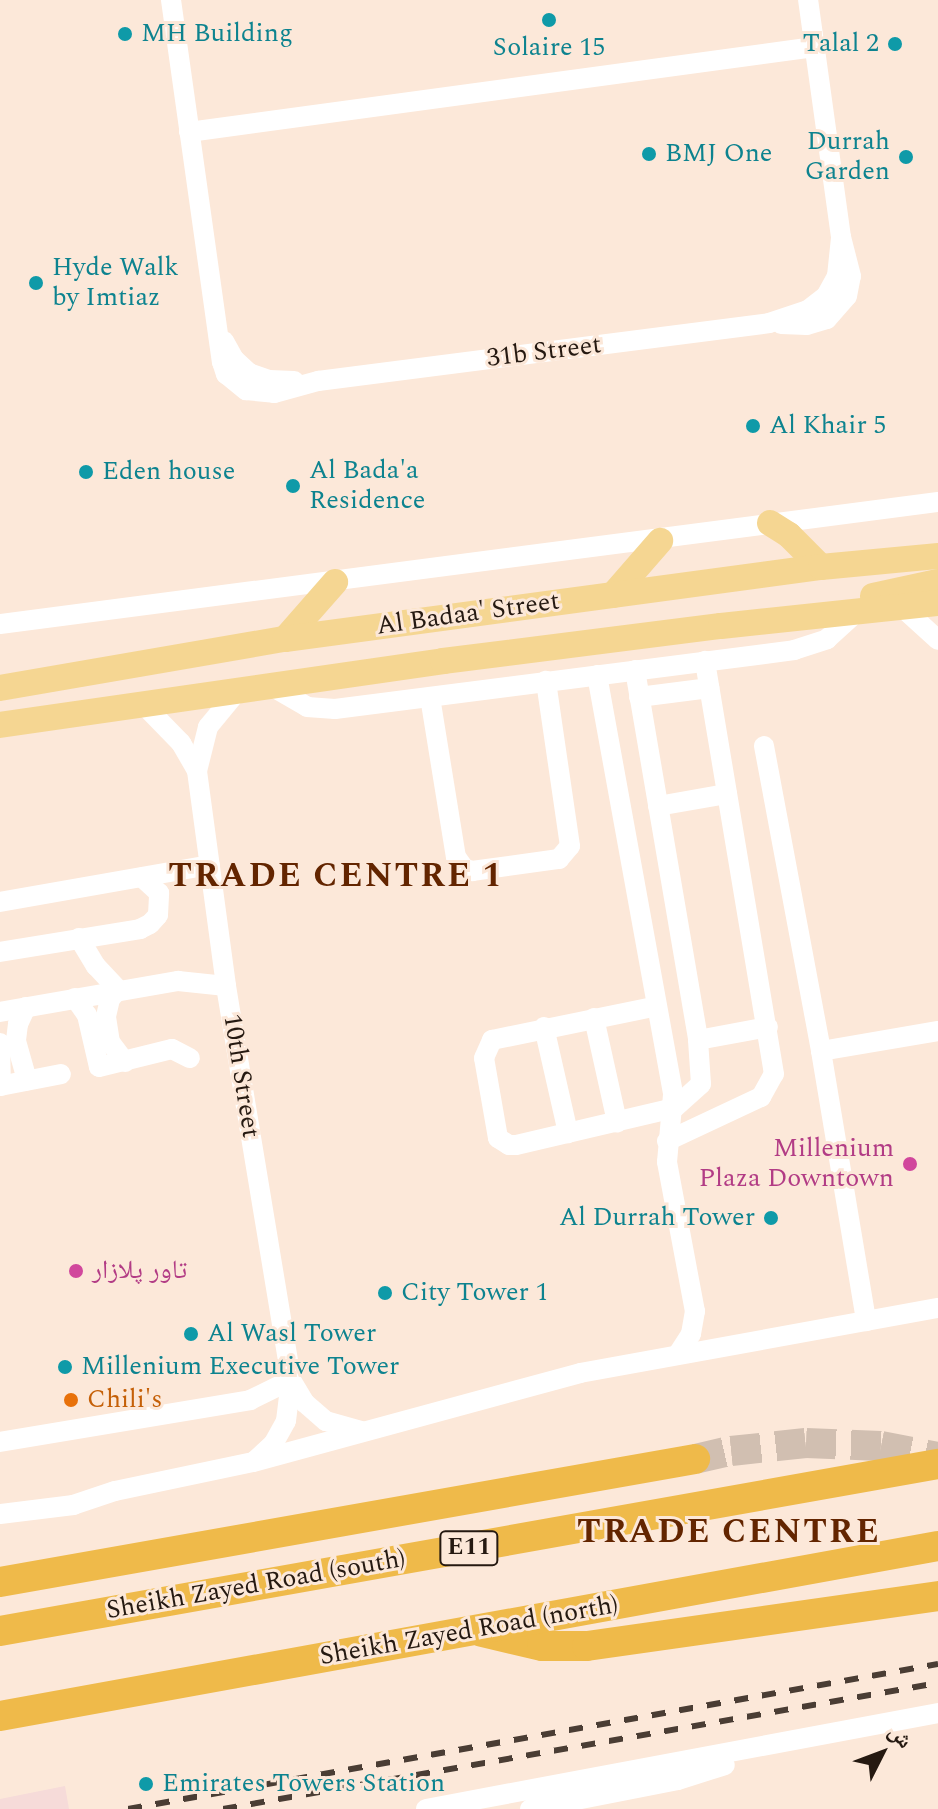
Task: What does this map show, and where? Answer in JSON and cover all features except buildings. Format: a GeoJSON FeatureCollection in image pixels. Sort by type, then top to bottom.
{"type":"FeatureCollection","features":[{"type":"Feature","properties":{"kind":"highway"},"geometry":{"type":"LineString","coordinates":[[0,1582],[695,1459]]}},
{"type":"Feature","properties":{"kind":"highway","name":"Sheikh Zayed Road (south)"},"geometry":{"type":"LineString","coordinates":[[0,1631],[938,1464]]}},
{"type":"Feature","properties":{"kind":"highway","name":"Sheikh Zayed Road (north)"},"geometry":{"type":"LineString","coordinates":[[0,1716],[938,1546]]}},
{"type":"Feature","properties":{"kind":"highway"},"geometry":{"type":"LineString","coordinates":[[476,1630],[531,1645],[587,1646],[938,1596]]}},
{"type":"Feature","properties":{"kind":"main road"},"geometry":{"type":"LineString","coordinates":[[770,523],[797,542],[821,567]]}},
{"type":"Feature","properties":{"kind":"main road"},"geometry":{"type":"LineString","coordinates":[[613,595],[660,541]]}},
{"type":"Feature","properties":{"kind":"main road","name":"Al Badaa' Street"},"geometry":{"type":"LineString","coordinates":[[7,683],[285,639],[821,567],[938,556]]}},
{"type":"Feature","properties":{"kind":"main road"},"geometry":{"type":"LineString","coordinates":[[285,639],[335,582]]}},
{"type":"Feature","properties":{"kind":"main road"},"geometry":{"type":"LineString","coordinates":[[862,610],[873,596],[938,582]]}},
{"type":"Feature","properties":{"kind":"main road","name":"Al Badaa' Street"},"geometry":{"type":"LineString","coordinates":[[0,725],[443,661],[938,603]]}},
{"type":"Feature","properties":{"kind":"street","name":"31b Street"},"geometry":{"type":"LineString","coordinates":[[171,0],[215,323],[234,359],[249,373],[269,380],[318,381],[769,323],[817,323],[842,305],[851,276],[841,237],[808,0]]}},
{"type":"Feature","properties":{"kind":"street"},"geometry":{"type":"LineString","coordinates":[[189,132],[814,47]]}},
{"type":"Feature","properties":{"kind":"street"},"geometry":{"type":"LineString","coordinates":[[0,624],[660,541],[770,523],[938,502]]}},
{"type":"Feature","properties":{"kind":"street"},"geometry":{"type":"LineString","coordinates":[[903,608],[938,640]]}},
{"type":"Feature","properties":{"kind":"street"},"geometry":{"type":"LineString","coordinates":[[273,687],[299,704],[325,710],[806,648],[837,632],[862,610]]}},
{"type":"Feature","properties":{"kind":"street"},"geometry":{"type":"LineString","coordinates":[[667,1141],[761,1097],[774,1074],[705,661]]}},
{"type":"Feature","properties":{"kind":"street"},"geometry":{"type":"LineString","coordinates":[[635,670],[698,1040],[701,1084],[674,1108],[568,1133],[509,1145],[503,1143],[496,1131],[484,1058],[487,1045],[498,1036],[657,1006]]}},
{"type":"Feature","properties":{"kind":"street"},"geometry":{"type":"LineString","coordinates":[[597,675],[674,1108],[667,1141],[667,1162],[695,1302],[691,1334],[678,1354]]}},
{"type":"Feature","properties":{"kind":"street"},"geometry":{"type":"LineString","coordinates":[[430,697],[456,857],[464,868],[472,871],[559,859],[568,851],[570,840],[546,681]]}},
{"type":"Feature","properties":{"kind":"street"},"geometry":{"type":"LineString","coordinates":[[639,697],[709,688]]}},
{"type":"Feature","properties":{"kind":"street","name":"10th Street"},"geometry":{"type":"LineString","coordinates":[[236,693],[208,727],[197,771],[226,986],[291,1380],[286,1421],[273,1444],[253,1462]]}},
{"type":"Feature","properties":{"kind":"street","name":"10th Street"},"geometry":{"type":"LineString","coordinates":[[145,706],[176,736],[197,771]]}},
{"type":"Feature","properties":{"kind":"street"},"geometry":{"type":"LineString","coordinates":[[764,746],[821,1051],[866,1321]]}},
{"type":"Feature","properties":{"kind":"street"},"geometry":{"type":"LineString","coordinates":[[658,806],[727,794]]}},
{"type":"Feature","properties":{"kind":"street"},"geometry":{"type":"LineString","coordinates":[[0,902],[210,865]]}},
{"type":"Feature","properties":{"kind":"street"},"geometry":{"type":"LineString","coordinates":[[0,952],[140,929],[150,924],[158,915],[159,893],[142,877]]}},
{"type":"Feature","properties":{"kind":"street"},"geometry":{"type":"LineString","coordinates":[[79,938],[96,966],[118,990]]}},
{"type":"Feature","properties":{"kind":"street"},"geometry":{"type":"LineString","coordinates":[[0,1012],[178,981],[226,986]]}},
{"type":"Feature","properties":{"kind":"street"},"geometry":{"type":"LineString","coordinates":[[118,990],[108,1005],[106,1017],[110,1042],[125,1062]]}},
{"type":"Feature","properties":{"kind":"street"},"geometry":{"type":"LineString","coordinates":[[75,998],[87,1015],[96,1065],[103,1068],[172,1049],[190,1058]]}},
{"type":"Feature","properties":{"kind":"street"},"geometry":{"type":"LineString","coordinates":[[26,1007],[18,1024],[16,1041],[27,1080]]}},
{"type":"Feature","properties":{"kind":"street"},"geometry":{"type":"LineString","coordinates":[[594,1018],[617,1122]]}},
{"type":"Feature","properties":{"kind":"street"},"geometry":{"type":"LineString","coordinates":[[544,1027],[568,1133]]}},
{"type":"Feature","properties":{"kind":"street"},"geometry":{"type":"LineString","coordinates":[[698,1040],[768,1027]]}},
{"type":"Feature","properties":{"kind":"street"},"geometry":{"type":"LineString","coordinates":[[821,1051],[938,1031]]}},
{"type":"Feature","properties":{"kind":"street"},"geometry":{"type":"LineString","coordinates":[[0,1043],[0,1086],[61,1074]]}},
{"type":"Feature","properties":{"kind":"street"},"geometry":{"type":"LineString","coordinates":[[0,1514],[73,1505],[115,1491],[253,1462],[519,1388],[678,1354],[938,1308]]}},
{"type":"Feature","properties":{"kind":"street"},"geometry":{"type":"LineString","coordinates":[[0,1442],[250,1400],[291,1380]]}},
{"type":"Feature","properties":{"kind":"street","name":"10th Street"},"geometry":{"type":"LineString","coordinates":[[291,1380],[305,1403],[326,1421],[366,1432]]}},
{"type":"Feature","properties":{"kind":"street"},"geometry":{"type":"LineString","coordinates":[[426,1809],[938,1713]]}},
{"type":"Feature","properties":{"kind":"street"},"geometry":{"type":"LineString","coordinates":[[530,1809],[678,1780],[759,1749]]}},
{"type":"Feature","properties":{"kind":"shaded area"},"geometry":{"type":"Polygon","coordinates":[[[65,1786],[69,1809],[0,1809],[0,1799],[65,1786]]]}},
{"type":"Feature","properties":{"kind":"tunnel"},"geometry":{"type":"LineString","coordinates":[[695,1459],[731,1451],[806,1443],[881,1446],[938,1457]]}},
{"type":"Feature","properties":{"kind":"railway"},"geometry":{"type":"LineString","coordinates":[[128,1809],[938,1664]]}},
{"type":"Feature","properties":{"kind":"railway"},"geometry":{"type":"LineString","coordinates":[[223,1809],[938,1683]]}},
{"type":"Feature","properties":{"kind":"place","name":"Solaire 15"},"geometry":{"type":"Point","coordinates":[549,20]}},
{"type":"Feature","properties":{"kind":"place","name":"MH Building"},"geometry":{"type":"Point","coordinates":[125,34]}},
{"type":"Feature","properties":{"kind":"place","name":"Talal 2"},"geometry":{"type":"Point","coordinates":[895,44]}},
{"type":"Feature","properties":{"kind":"place","name":"BMJ One"},"geometry":{"type":"Point","coordinates":[649,154]}},
{"type":"Feature","properties":{"kind":"place","name":"Durrah Garden"},"geometry":{"type":"Point","coordinates":[906,157]}},
{"type":"Feature","properties":{"kind":"place","name":"Hyde Walk by Imtiaz"},"geometry":{"type":"Point","coordinates":[36,283]}},
{"type":"Feature","properties":{"kind":"place","name":"Al Khair 5"},"geometry":{"type":"Point","coordinates":[753,426]}},
{"type":"Feature","properties":{"kind":"place","name":"Eden house"},"geometry":{"type":"Point","coordinates":[86,472]}},
{"type":"Feature","properties":{"kind":"place","name":"Al Bada'a Residence"},"geometry":{"type":"Point","coordinates":[293,486]}},
{"type":"Feature","properties":{"kind":"place","name":"Millenium Plaza Downtown"},"geometry":{"type":"Point","coordinates":[910,1164]}},
{"type":"Feature","properties":{"kind":"place","name":"Al Durrah Tower"},"geometry":{"type":"Point","coordinates":[771,1218]}},
{"type":"Feature","properties":{"kind":"place","name":"تاور پلازار"},"geometry":{"type":"Point","coordinates":[76,1271]}},
{"type":"Feature","properties":{"kind":"place","name":"City Tower 1"},"geometry":{"type":"Point","coordinates":[385,1293]}},
{"type":"Feature","properties":{"kind":"place","name":"Al Wasl Tower"},"geometry":{"type":"Point","coordinates":[191,1334]}},
{"type":"Feature","properties":{"kind":"place","name":"Millenium Executive Tower"},"geometry":{"type":"Point","coordinates":[65,1367]}},
{"type":"Feature","properties":{"kind":"place","name":"Chili's"},"geometry":{"type":"Point","coordinates":[71,1400]}},
{"type":"Feature","properties":{"kind":"place","name":"Emirates Towers Station"},"geometry":{"type":"Point","coordinates":[146,1784]}},
{"type":"Feature","properties":{"kind":"district","name":"TRADE CENTRE 1"},"geometry":{"type":"Point","coordinates":[336,877]}},
{"type":"Feature","properties":{"kind":"district","name":"TRADE CENTRE"},"geometry":{"type":"Point","coordinates":[729,1533]}}]}
